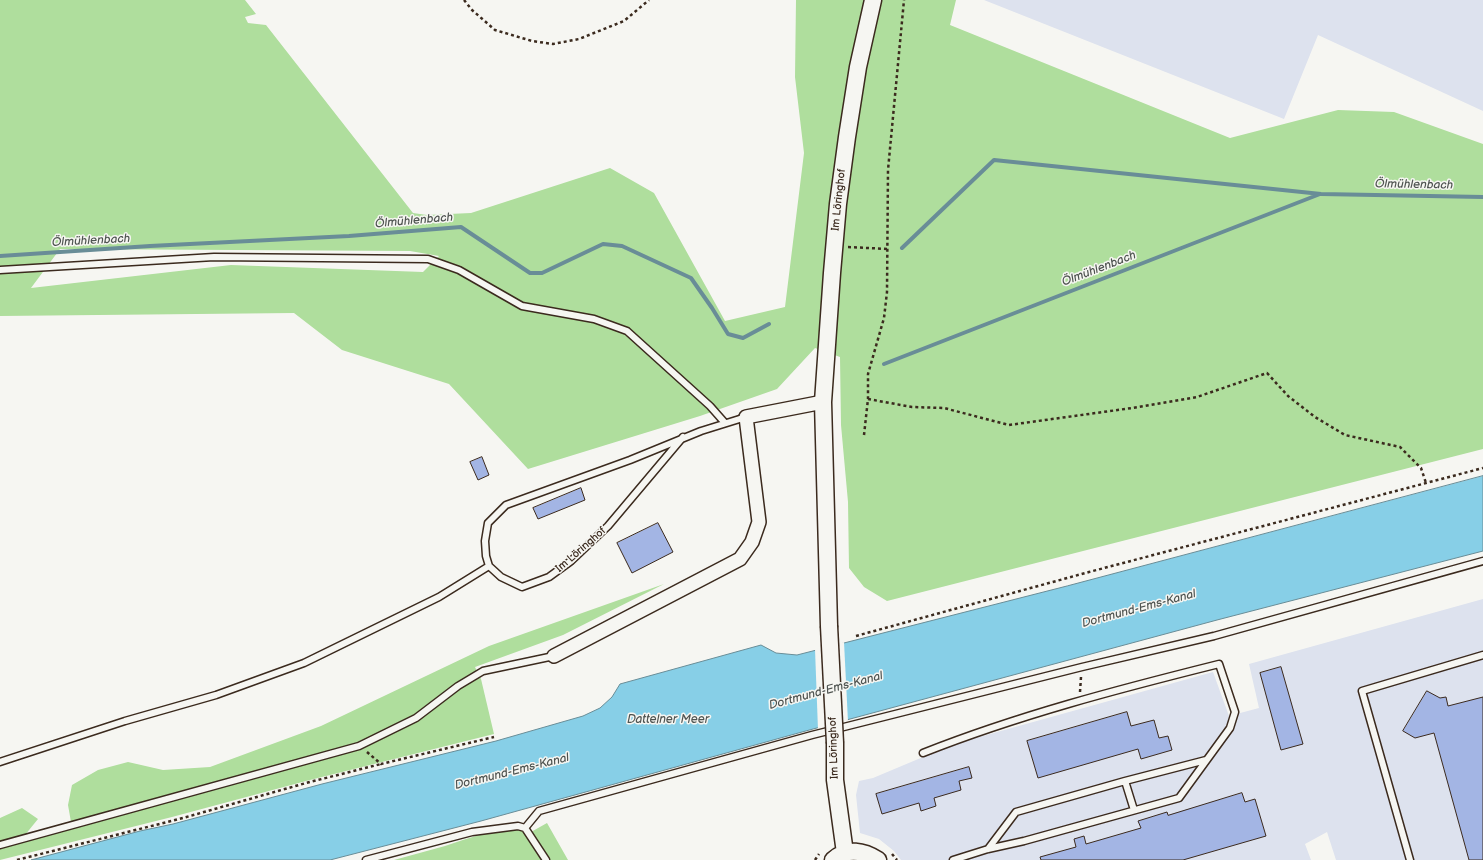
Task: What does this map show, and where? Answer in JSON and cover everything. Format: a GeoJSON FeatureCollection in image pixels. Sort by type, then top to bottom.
{"type":"FeatureCollection","features":[{"type":"Feature","properties":{"kind":"street","name":"Im Löringhof"},"geometry":{"type":"LineString","coordinates":[[839,856],[829,626],[823,402],[834,247],[847,137],[858,68],[873,0]]}},
{"type":"Feature","properties":{"kind":"street"},"geometry":{"type":"LineString","coordinates":[[554,656],[740,559],[752,542],[759,522],[746,417],[823,402]]}},
{"type":"Feature","properties":{"kind":"street"},"geometry":{"type":"LineString","coordinates":[[839,856],[857,851],[868,854],[878,860]]}},
{"type":"Feature","properties":{"kind":"lane"},"geometry":{"type":"LineString","coordinates":[[0,270],[214,256],[428,259],[459,270],[522,306],[594,319],[627,331],[710,406],[725,423]]}},
{"type":"Feature","properties":{"kind":"lane"},"geometry":{"type":"LineString","coordinates":[[0,762],[125,721],[216,695],[304,663],[439,597],[489,566],[486,556],[485,541],[488,523],[506,505],[630,460],[683,437],[746,417]]}},
{"type":"Feature","properties":{"kind":"lane","name":"Im Löringhof"},"geometry":{"type":"LineString","coordinates":[[489,566],[500,577],[522,587],[549,577],[571,561],[608,526],[683,437]]}},
{"type":"Feature","properties":{"kind":"lane"},"geometry":{"type":"LineString","coordinates":[[525,828],[540,811],[812,735],[1082,667],[1214,636],[1483,561]]}},
{"type":"Feature","properties":{"kind":"lane"},"geometry":{"type":"LineString","coordinates":[[1410,860],[1362,691],[1483,655]]}},
{"type":"Feature","properties":{"kind":"lane"},"geometry":{"type":"LineString","coordinates":[[0,845],[359,746],[416,718],[458,686],[483,671],[554,656]]}},
{"type":"Feature","properties":{"kind":"lane"},"geometry":{"type":"LineString","coordinates":[[923,753],[954,741],[1079,700],[1220,664],[1235,712],[1230,728],[1179,798],[1024,841],[988,849],[953,860]]}},
{"type":"Feature","properties":{"kind":"lane"},"geometry":{"type":"LineString","coordinates":[[988,849],[1016,812],[1206,760]]}},
{"type":"Feature","properties":{"kind":"lane"},"geometry":{"type":"LineString","coordinates":[[1125,781],[1134,810]]}},
{"type":"Feature","properties":{"kind":"lane"},"geometry":{"type":"LineString","coordinates":[[366,860],[472,832],[518,826],[525,828],[546,860]]}},
{"type":"Feature","properties":{"kind":"path"},"geometry":{"type":"LineString","coordinates":[[464,0],[472,10],[495,30],[532,41],[553,44],[579,39],[624,21],[649,0]]}},
{"type":"Feature","properties":{"kind":"path"},"geometry":{"type":"LineString","coordinates":[[864,435],[868,399],[868,374],[884,318],[888,292],[888,170],[904,0]]}},
{"type":"Feature","properties":{"kind":"path"},"geometry":{"type":"LineString","coordinates":[[834,247],[888,249]]}},
{"type":"Feature","properties":{"kind":"path"},"geometry":{"type":"LineString","coordinates":[[868,399],[912,407],[944,408],[1009,425],[1132,408],[1198,397],[1267,373],[1288,396],[1315,417],[1345,435],[1400,447],[1421,468],[1426,483]]}},
{"type":"Feature","properties":{"kind":"path"},"geometry":{"type":"LineString","coordinates":[[856,636],[1089,572],[1483,468]]}},
{"type":"Feature","properties":{"kind":"path"},"geometry":{"type":"LineString","coordinates":[[1079,700],[1082,667]]}},
{"type":"Feature","properties":{"kind":"path"},"geometry":{"type":"LineString","coordinates":[[17,860],[175,820],[306,783],[494,737]]}},
{"type":"Feature","properties":{"kind":"path"},"geometry":{"type":"LineString","coordinates":[[359,746],[381,764]]}},
{"type":"Feature","properties":{"kind":"shaded area"},"geometry":{"type":"Polygon","coordinates":[[[984,0],[1483,0],[1483,111],[1318,35],[1284,119],[984,0]]]}},
{"type":"Feature","properties":{"kind":"shaded area"},"geometry":{"type":"Polygon","coordinates":[[[1483,599],[1483,860],[1336,860],[1327,832],[1305,844],[1311,860],[901,860],[894,851],[879,839],[860,833],[856,795],[859,781],[873,778],[954,744],[1213,672],[1229,716],[1259,708],[1249,664],[1483,599]]]}},
{"type":"Feature","properties":{"kind":"green space"},"geometry":{"type":"Polygon","coordinates":[[[0,0],[245,0],[256,14],[245,17],[248,23],[266,25],[413,213],[427,215],[471,213],[610,168],[654,193],[725,321],[785,307],[804,153],[795,77],[796,0],[956,0],[950,25],[1230,138],[1338,110],[1394,112],[1483,144],[1483,449],[887,601],[864,587],[849,568],[848,502],[841,425],[840,357],[815,348],[777,389],[700,416],[528,469],[449,384],[342,350],[294,313],[0,316],[0,0]],[[60,249],[31,288],[231,265],[423,272],[439,256],[410,251],[60,249]]]}},
{"type":"Feature","properties":{"kind":"green space"},"geometry":{"type":"Polygon","coordinates":[[[664,584],[563,635],[475,667],[481,679],[494,734],[0,860],[0,818],[22,808],[38,819],[25,835],[71,822],[68,805],[72,785],[98,770],[128,762],[163,770],[210,767],[321,726],[489,646],[664,584]]]}},
{"type":"Feature","properties":{"kind":"green space"},"geometry":{"type":"Polygon","coordinates":[[[547,823],[568,860],[548,860],[531,832],[547,823]]]}},
{"type":"Feature","properties":{"kind":"green space"},"geometry":{"type":"Polygon","coordinates":[[[517,828],[525,833],[543,860],[394,860],[481,835],[517,828]]]}},
{"type":"Feature","properties":{"kind":"water","name":"Dattelner Meer"},"geometry":{"type":"Polygon","coordinates":[[[1483,476],[1483,551],[1217,620],[802,732],[481,821],[330,860],[31,860],[322,784],[496,741],[583,716],[600,708],[612,697],[620,684],[761,645],[776,653],[797,655],[1067,586],[1483,476]]]}},
{"type":"Feature","properties":{"kind":"pier"},"geometry":{"type":"Polygon","coordinates":[[[844,642],[848,722],[818,730],[815,649],[844,642]]]}},
{"type":"Feature","properties":{"kind":"building"},"geometry":{"type":"Polygon","coordinates":[[[482,457],[489,475],[478,480],[470,462],[482,457]]]}},
{"type":"Feature","properties":{"kind":"building"},"geometry":{"type":"Polygon","coordinates":[[[581,488],[585,500],[538,519],[533,508],[581,488]]]}},
{"type":"Feature","properties":{"kind":"building"},"geometry":{"type":"Polygon","coordinates":[[[658,523],[673,552],[632,573],[617,543],[658,523]]]}},
{"type":"Feature","properties":{"kind":"building"},"geometry":{"type":"Polygon","coordinates":[[[1281,667],[1303,744],[1281,750],[1260,673],[1281,667]]]}},
{"type":"Feature","properties":{"kind":"building"},"geometry":{"type":"Polygon","coordinates":[[[1427,691],[1440,698],[1446,697],[1448,706],[1483,697],[1483,860],[1469,860],[1434,733],[1415,738],[1403,731],[1427,691]]]}},
{"type":"Feature","properties":{"kind":"building"},"geometry":{"type":"Polygon","coordinates":[[[1127,712],[1131,726],[1154,720],[1159,738],[1168,736],[1172,750],[1141,759],[1138,749],[1038,778],[1027,741],[1127,712]]]}},
{"type":"Feature","properties":{"kind":"building"},"geometry":{"type":"Polygon","coordinates":[[[969,767],[972,778],[959,781],[961,790],[934,798],[936,806],[921,811],[919,803],[882,814],[876,794],[969,767]]]}},
{"type":"Feature","properties":{"kind":"building"},"geometry":{"type":"Polygon","coordinates":[[[1242,793],[1245,802],[1255,799],[1266,836],[1183,860],[1041,860],[1040,857],[1076,847],[1074,839],[1084,836],[1086,844],[1141,828],[1138,821],[1167,812],[1168,815],[1242,793]]]}},
{"type":"Feature","properties":{"kind":"waterway","name":"Ölmühlenbach"},"geometry":{"type":"LineString","coordinates":[[902,248],[994,160],[1321,194],[1483,197]]}},
{"type":"Feature","properties":{"kind":"waterway","name":"Ölmühlenbach"},"geometry":{"type":"LineString","coordinates":[[884,364],[1320,194]]}},
{"type":"Feature","properties":{"kind":"waterway","name":"Ölmühlenbach"},"geometry":{"type":"LineString","coordinates":[[0,256],[150,246],[349,236],[461,227],[530,273],[542,273],[603,244],[622,246],[691,278],[728,334],[743,338],[769,324]]}},
{"type":"Feature","properties":{"kind":"water label","name":"Dortmund-Ems-Kanal"},"geometry":{"type":"Point","coordinates":[1139,609]}},
{"type":"Feature","properties":{"kind":"water label","name":"Dortmund-Ems-Kanal"},"geometry":{"type":"Point","coordinates":[826,691]}},
{"type":"Feature","properties":{"kind":"water label","name":"Dortmund-Ems-Kanal"},"geometry":{"type":"Point","coordinates":[512,772]}}]}
